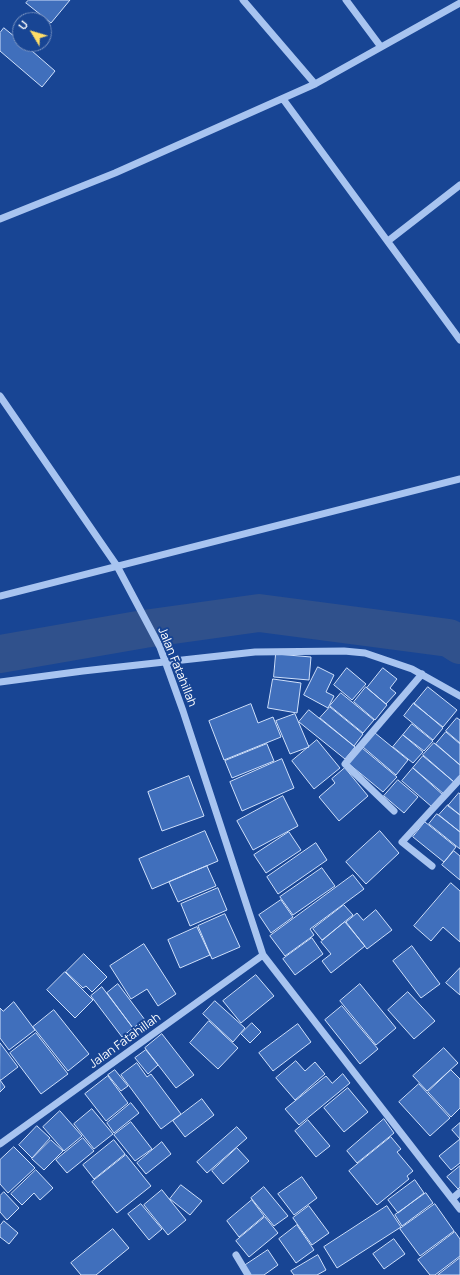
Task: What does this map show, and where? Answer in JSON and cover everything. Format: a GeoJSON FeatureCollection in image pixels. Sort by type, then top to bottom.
{"type":"FeatureCollection","features":[{"type":"Feature","properties":{"kind":"street"},"geometry":{"type":"LineString","coordinates":[[243,0],[315,84]]}},
{"type":"Feature","properties":{"kind":"street"},"geometry":{"type":"LineString","coordinates":[[346,0],[381,47]]}},
{"type":"Feature","properties":{"kind":"street"},"geometry":{"type":"LineString","coordinates":[[0,219],[115,173],[315,84],[460,2]]}},
{"type":"Feature","properties":{"kind":"street"},"geometry":{"type":"LineString","coordinates":[[283,99],[460,340]]}},
{"type":"Feature","properties":{"kind":"street"},"geometry":{"type":"LineString","coordinates":[[388,241],[460,185]]}},
{"type":"Feature","properties":{"kind":"street","name":"Jalan Fatahillah"},"geometry":{"type":"LineString","coordinates":[[0,396],[117,566],[160,647],[263,955],[460,1208]]}},
{"type":"Feature","properties":{"kind":"street"},"geometry":{"type":"LineString","coordinates":[[0,596],[460,479]]}},
{"type":"Feature","properties":{"kind":"street"},"geometry":{"type":"LineString","coordinates":[[0,682],[83,671],[255,652],[344,651],[377,657],[422,674],[460,696]]}},
{"type":"Feature","properties":{"kind":"street"},"geometry":{"type":"LineString","coordinates":[[394,811],[345,764],[422,674]]}},
{"type":"Feature","properties":{"kind":"street"},"geometry":{"type":"LineString","coordinates":[[432,866],[402,842],[460,779]]}},
{"type":"Feature","properties":{"kind":"street","name":"Jalan Fatahillah"},"geometry":{"type":"LineString","coordinates":[[0,1144],[263,955]]}},
{"type":"Feature","properties":{"kind":"street"},"geometry":{"type":"LineString","coordinates":[[452,1199],[460,1192]]}},
{"type":"Feature","properties":{"kind":"street"},"geometry":{"type":"LineString","coordinates":[[236,1255],[248,1275]]}},
{"type":"Feature","properties":{"kind":"building"},"geometry":{"type":"Polygon","coordinates":[[[29,0],[70,0],[52,22],[52,12],[37,12],[26,3],[29,0]]]}},
{"type":"Feature","properties":{"kind":"building"},"geometry":{"type":"Polygon","coordinates":[[[4,28],[12,34],[12,52],[33,52],[55,71],[42,87],[0,51],[0,33],[4,28]]]}},
{"type":"Feature","properties":{"kind":"building"},"geometry":{"type":"Polygon","coordinates":[[[276,654],[311,657],[309,680],[274,677],[276,654]]]}},
{"type":"Feature","properties":{"kind":"building"},"geometry":{"type":"Polygon","coordinates":[[[318,667],[334,675],[326,692],[334,696],[328,708],[304,695],[318,667]]]}},
{"type":"Feature","properties":{"kind":"building"},"geometry":{"type":"Polygon","coordinates":[[[347,668],[366,684],[352,700],[334,685],[347,668]]]}},
{"type":"Feature","properties":{"kind":"building"},"geometry":{"type":"Polygon","coordinates":[[[383,668],[397,679],[390,688],[396,693],[386,704],[367,688],[383,668]]]}},
{"type":"Feature","properties":{"kind":"building"},"geometry":{"type":"Polygon","coordinates":[[[273,679],[301,683],[297,713],[268,708],[273,679]]]}},
{"type":"Feature","properties":{"kind":"building"},"geometry":{"type":"Polygon","coordinates":[[[366,687],[387,705],[375,720],[354,702],[366,687]]]}},
{"type":"Feature","properties":{"kind":"building"},"geometry":{"type":"Polygon","coordinates":[[[428,687],[457,710],[443,727],[414,704],[428,687]]]}},
{"type":"Feature","properties":{"kind":"building"},"geometry":{"type":"Polygon","coordinates":[[[341,693],[374,720],[363,733],[330,706],[341,693]]]}},
{"type":"Feature","properties":{"kind":"building"},"geometry":{"type":"Polygon","coordinates":[[[414,703],[443,728],[433,740],[404,716],[414,703]]]}},
{"type":"Feature","properties":{"kind":"building"},"geometry":{"type":"Polygon","coordinates":[[[251,704],[258,723],[273,717],[281,737],[224,760],[209,721],[251,704]]]}},
{"type":"Feature","properties":{"kind":"building"},"geometry":{"type":"Polygon","coordinates":[[[330,707],[363,734],[354,746],[320,718],[330,707]]]}},
{"type":"Feature","properties":{"kind":"building"},"geometry":{"type":"Polygon","coordinates":[[[309,710],[355,747],[345,759],[299,722],[309,710]]]}},
{"type":"Feature","properties":{"kind":"building"},"geometry":{"type":"Polygon","coordinates":[[[295,714],[309,747],[290,754],[276,721],[295,714]]]}},
{"type":"Feature","properties":{"kind":"building"},"geometry":{"type":"Polygon","coordinates":[[[457,718],[460,720],[460,743],[446,731],[457,718]]]}},
{"type":"Feature","properties":{"kind":"building"},"geometry":{"type":"Polygon","coordinates":[[[412,724],[433,741],[424,751],[403,735],[412,724]]]}},
{"type":"Feature","properties":{"kind":"building"},"geometry":{"type":"Polygon","coordinates":[[[446,732],[460,744],[460,765],[436,744],[446,732]]]}},
{"type":"Feature","properties":{"kind":"building"},"geometry":{"type":"Polygon","coordinates":[[[375,733],[408,760],[396,775],[363,747],[375,733]]]}},
{"type":"Feature","properties":{"kind":"building"},"geometry":{"type":"Polygon","coordinates":[[[403,735],[423,752],[413,763],[393,747],[403,735]]]}},
{"type":"Feature","properties":{"kind":"building"},"geometry":{"type":"Polygon","coordinates":[[[317,740],[340,768],[314,789],[292,761],[317,740]]]}},
{"type":"Feature","properties":{"kind":"building"},"geometry":{"type":"Polygon","coordinates":[[[434,743],[460,765],[460,775],[454,782],[423,755],[434,743]]]}},
{"type":"Feature","properties":{"kind":"building"},"geometry":{"type":"Polygon","coordinates":[[[267,744],[274,761],[232,778],[225,761],[267,744]]]}},
{"type":"Feature","properties":{"kind":"building"},"geometry":{"type":"Polygon","coordinates":[[[362,748],[397,777],[383,792],[349,764],[362,748]]]}},
{"type":"Feature","properties":{"kind":"building"},"geometry":{"type":"Polygon","coordinates":[[[423,756],[454,782],[444,794],[413,768],[423,756]]]}},
{"type":"Feature","properties":{"kind":"building"},"geometry":{"type":"Polygon","coordinates":[[[282,759],[294,788],[242,811],[230,782],[282,759]]]}},
{"type":"Feature","properties":{"kind":"building"},"geometry":{"type":"Polygon","coordinates":[[[345,768],[368,796],[339,821],[319,797],[335,783],[332,779],[345,768]]]}},
{"type":"Feature","properties":{"kind":"building"},"geometry":{"type":"Polygon","coordinates":[[[413,768],[443,795],[432,807],[402,781],[413,768]]]}},
{"type":"Feature","properties":{"kind":"building"},"geometry":{"type":"Polygon","coordinates":[[[189,776],[204,816],[162,831],[148,792],[189,776]]]}},
{"type":"Feature","properties":{"kind":"building"},"geometry":{"type":"Polygon","coordinates":[[[398,780],[418,797],[404,813],[384,796],[398,780]]]}},
{"type":"Feature","properties":{"kind":"building"},"geometry":{"type":"Polygon","coordinates":[[[459,793],[460,794],[460,815],[448,806],[459,793]]]}},
{"type":"Feature","properties":{"kind":"building"},"geometry":{"type":"Polygon","coordinates":[[[283,796],[298,826],[253,850],[237,821],[283,796]]]}},
{"type":"Feature","properties":{"kind":"building"},"geometry":{"type":"Polygon","coordinates":[[[448,805],[460,815],[460,832],[439,815],[448,805]]]}},
{"type":"Feature","properties":{"kind":"building"},"geometry":{"type":"Polygon","coordinates":[[[437,814],[460,832],[460,849],[429,824],[437,814]]]}},
{"type":"Feature","properties":{"kind":"building"},"geometry":{"type":"Polygon","coordinates":[[[425,822],[456,847],[444,862],[413,837],[425,822]]]}},
{"type":"Feature","properties":{"kind":"building"},"geometry":{"type":"Polygon","coordinates":[[[205,831],[218,861],[152,889],[139,859],[205,831]]]}},
{"type":"Feature","properties":{"kind":"building"},"geometry":{"type":"Polygon","coordinates":[[[380,831],[399,853],[366,884],[346,862],[380,831]]]}},
{"type":"Feature","properties":{"kind":"building"},"geometry":{"type":"Polygon","coordinates":[[[289,832],[301,850],[266,873],[254,855],[289,832]]]}},
{"type":"Feature","properties":{"kind":"building"},"geometry":{"type":"Polygon","coordinates":[[[316,843],[327,860],[278,894],[267,877],[316,843]]]}},
{"type":"Feature","properties":{"kind":"building"},"geometry":{"type":"Polygon","coordinates":[[[454,851],[460,856],[460,880],[442,865],[454,851]]]}},
{"type":"Feature","properties":{"kind":"building"},"geometry":{"type":"Polygon","coordinates":[[[207,866],[216,886],[178,902],[169,882],[207,866]]]}},
{"type":"Feature","properties":{"kind":"building"},"geometry":{"type":"Polygon","coordinates":[[[322,868],[335,886],[293,915],[280,897],[322,868]]]}},
{"type":"Feature","properties":{"kind":"building"},"geometry":{"type":"Polygon","coordinates":[[[353,875],[364,889],[310,929],[314,935],[285,956],[270,936],[353,875]]]}},
{"type":"Feature","properties":{"kind":"building"},"geometry":{"type":"Polygon","coordinates":[[[451,883],[460,891],[460,942],[443,927],[431,941],[414,926],[451,883]]]}},
{"type":"Feature","properties":{"kind":"building"},"geometry":{"type":"Polygon","coordinates":[[[218,888],[227,910],[190,926],[181,904],[218,888]]]}},
{"type":"Feature","properties":{"kind":"building"},"geometry":{"type":"Polygon","coordinates":[[[281,900],[293,917],[271,933],[259,915],[281,900]]]}},
{"type":"Feature","properties":{"kind":"building"},"geometry":{"type":"Polygon","coordinates":[[[344,905],[353,915],[322,940],[313,929],[344,905]]]}},
{"type":"Feature","properties":{"kind":"building"},"geometry":{"type":"Polygon","coordinates":[[[376,910],[392,930],[367,949],[346,922],[357,913],[363,920],[376,910]]]}},
{"type":"Feature","properties":{"kind":"building"},"geometry":{"type":"Polygon","coordinates":[[[225,914],[240,947],[212,959],[198,926],[225,914]]]}},
{"type":"Feature","properties":{"kind":"building"},"geometry":{"type":"Polygon","coordinates":[[[345,922],[365,946],[331,973],[322,961],[331,954],[321,942],[345,922]]]}},
{"type":"Feature","properties":{"kind":"building"},"geometry":{"type":"Polygon","coordinates":[[[197,927],[210,955],[180,968],[168,940],[197,927]]]}},
{"type":"Feature","properties":{"kind":"building"},"geometry":{"type":"Polygon","coordinates":[[[312,938],[323,954],[295,975],[283,959],[312,938]]]}},
{"type":"Feature","properties":{"kind":"building"},"geometry":{"type":"Polygon","coordinates":[[[144,944],[176,994],[158,1006],[147,989],[131,999],[110,966],[144,944]]]}},
{"type":"Feature","properties":{"kind":"building"},"geometry":{"type":"Polygon","coordinates":[[[412,946],[440,984],[421,998],[393,961],[412,946]]]}},
{"type":"Feature","properties":{"kind":"building"},"geometry":{"type":"Polygon","coordinates":[[[84,954],[107,977],[92,992],[86,986],[83,988],[66,972],[84,954]]]}},
{"type":"Feature","properties":{"kind":"building"},"geometry":{"type":"Polygon","coordinates":[[[460,968],[460,995],[446,983],[460,968]]]}},
{"type":"Feature","properties":{"kind":"building"},"geometry":{"type":"Polygon","coordinates":[[[65,972],[93,1000],[75,1018],[47,990],[65,972]]]}},
{"type":"Feature","properties":{"kind":"building"},"geometry":{"type":"Polygon","coordinates":[[[256,975],[274,996],[241,1023],[223,1001],[256,975]]]}},
{"type":"Feature","properties":{"kind":"building"},"geometry":{"type":"Polygon","coordinates":[[[118,984],[145,1020],[133,1028],[107,993],[118,984]]]}},
{"type":"Feature","properties":{"kind":"building"},"geometry":{"type":"Polygon","coordinates":[[[360,984],[396,1028],[376,1045],[340,1001],[360,984]]]}},
{"type":"Feature","properties":{"kind":"building"},"geometry":{"type":"Polygon","coordinates":[[[102,987],[133,1028],[122,1037],[91,996],[102,987]]]}},
{"type":"Feature","properties":{"kind":"building"},"geometry":{"type":"Polygon","coordinates":[[[408,992],[435,1021],[414,1039],[388,1010],[408,992]]]}},
{"type":"Feature","properties":{"kind":"building"},"geometry":{"type":"Polygon","coordinates":[[[215,1001],[245,1028],[233,1042],[203,1014],[215,1001]]]}},
{"type":"Feature","properties":{"kind":"building"},"geometry":{"type":"Polygon","coordinates":[[[14,1002],[35,1030],[9,1050],[0,1038],[0,1008],[3,1011],[14,1002]]]}},
{"type":"Feature","properties":{"kind":"building"},"geometry":{"type":"Polygon","coordinates":[[[342,1006],[378,1049],[360,1064],[325,1020],[342,1006]]]}},
{"type":"Feature","properties":{"kind":"building"},"geometry":{"type":"Polygon","coordinates":[[[54,1010],[89,1054],[68,1071],[33,1027],[54,1010]]]}},
{"type":"Feature","properties":{"kind":"building"},"geometry":{"type":"Polygon","coordinates":[[[209,1021],[238,1048],[218,1069],[190,1043],[209,1021]]]}},
{"type":"Feature","properties":{"kind":"building"},"geometry":{"type":"Polygon","coordinates":[[[252,1023],[261,1032],[250,1043],[241,1034],[252,1023]]]}},
{"type":"Feature","properties":{"kind":"building"},"geometry":{"type":"Polygon","coordinates":[[[298,1024],[311,1042],[273,1071],[259,1053],[298,1024]]]}},
{"type":"Feature","properties":{"kind":"building"},"geometry":{"type":"Polygon","coordinates":[[[36,1033],[68,1074],[41,1094],[10,1053],[36,1033]]]}},
{"type":"Feature","properties":{"kind":"building"},"geometry":{"type":"Polygon","coordinates":[[[162,1034],[194,1075],[176,1088],[145,1048],[162,1034]]]}},
{"type":"Feature","properties":{"kind":"building"},"geometry":{"type":"Polygon","coordinates":[[[0,1043],[18,1067],[1,1080],[0,1080],[0,1043]]]}},
{"type":"Feature","properties":{"kind":"building"},"geometry":{"type":"Polygon","coordinates":[[[444,1048],[458,1063],[427,1091],[413,1076],[444,1048]]]}},
{"type":"Feature","properties":{"kind":"building"},"geometry":{"type":"Polygon","coordinates":[[[146,1050],[158,1065],[148,1074],[135,1058],[146,1050]]]}},
{"type":"Feature","properties":{"kind":"building"},"geometry":{"type":"Polygon","coordinates":[[[296,1061],[305,1071],[315,1062],[325,1074],[295,1100],[276,1078],[296,1061]]]}},
{"type":"Feature","properties":{"kind":"building"},"geometry":{"type":"Polygon","coordinates":[[[137,1063],[147,1077],[151,1074],[181,1114],[161,1129],[121,1075],[137,1063]]]}},
{"type":"Feature","properties":{"kind":"building"},"geometry":{"type":"Polygon","coordinates":[[[115,1070],[128,1086],[121,1091],[108,1075],[115,1070]]]}},
{"type":"Feature","properties":{"kind":"building"},"geometry":{"type":"Polygon","coordinates":[[[451,1070],[460,1079],[460,1108],[451,1117],[428,1092],[451,1070]]]}},
{"type":"Feature","properties":{"kind":"building"},"geometry":{"type":"Polygon","coordinates":[[[343,1074],[350,1083],[299,1125],[285,1109],[326,1076],[332,1083],[343,1074]]]}},
{"type":"Feature","properties":{"kind":"building"},"geometry":{"type":"Polygon","coordinates":[[[108,1076],[128,1103],[106,1121],[85,1094],[108,1076]]]}},
{"type":"Feature","properties":{"kind":"building"},"geometry":{"type":"Polygon","coordinates":[[[0,1080],[5,1087],[0,1092],[0,1080]]]}},
{"type":"Feature","properties":{"kind":"building"},"geometry":{"type":"Polygon","coordinates":[[[419,1084],[450,1118],[430,1136],[399,1102],[419,1084]]]}},
{"type":"Feature","properties":{"kind":"building"},"geometry":{"type":"Polygon","coordinates":[[[348,1088],[368,1112],[344,1132],[324,1108],[348,1088]]]}},
{"type":"Feature","properties":{"kind":"building"},"geometry":{"type":"Polygon","coordinates":[[[202,1099],[214,1115],[185,1137],[173,1121],[202,1099]]]}},
{"type":"Feature","properties":{"kind":"building"},"geometry":{"type":"Polygon","coordinates":[[[131,1103],[139,1113],[114,1133],[107,1123],[131,1103]]]}},
{"type":"Feature","properties":{"kind":"building"},"geometry":{"type":"Polygon","coordinates":[[[92,1109],[113,1134],[94,1149],[74,1124],[92,1109]]]}},
{"type":"Feature","properties":{"kind":"building"},"geometry":{"type":"Polygon","coordinates":[[[60,1111],[82,1136],[64,1151],[43,1127],[60,1111]]]}},
{"type":"Feature","properties":{"kind":"building"},"geometry":{"type":"Polygon","coordinates":[[[384,1119],[394,1133],[357,1163],[347,1151],[384,1119]]]}},
{"type":"Feature","properties":{"kind":"building"},"geometry":{"type":"Polygon","coordinates":[[[308,1120],[330,1146],[316,1157],[295,1131],[308,1120]]]}},
{"type":"Feature","properties":{"kind":"building"},"geometry":{"type":"Polygon","coordinates":[[[131,1122],[152,1149],[135,1161],[114,1135],[131,1122]]]}},
{"type":"Feature","properties":{"kind":"building"},"geometry":{"type":"Polygon","coordinates":[[[460,1123],[460,1139],[452,1130],[460,1123]]]}},
{"type":"Feature","properties":{"kind":"building"},"geometry":{"type":"Polygon","coordinates":[[[37,1126],[50,1138],[32,1158],[19,1145],[37,1126]]]}},
{"type":"Feature","properties":{"kind":"building"},"geometry":{"type":"Polygon","coordinates":[[[237,1127],[247,1138],[207,1173],[197,1162],[237,1127]]]}},
{"type":"Feature","properties":{"kind":"building"},"geometry":{"type":"Polygon","coordinates":[[[391,1137],[401,1149],[397,1152],[413,1171],[407,1176],[409,1179],[377,1205],[349,1171],[391,1137]]]}},
{"type":"Feature","properties":{"kind":"building"},"geometry":{"type":"Polygon","coordinates":[[[83,1138],[94,1151],[67,1173],[56,1160],[83,1138]]]}},
{"type":"Feature","properties":{"kind":"building"},"geometry":{"type":"Polygon","coordinates":[[[460,1139],[460,1163],[451,1170],[439,1156],[460,1139]]]}},
{"type":"Feature","properties":{"kind":"building"},"geometry":{"type":"Polygon","coordinates":[[[51,1140],[63,1151],[44,1170],[32,1159],[51,1140]]]}},
{"type":"Feature","properties":{"kind":"building"},"geometry":{"type":"Polygon","coordinates":[[[114,1140],[125,1154],[94,1179],[83,1165],[114,1140]]]}},
{"type":"Feature","properties":{"kind":"building"},"geometry":{"type":"Polygon","coordinates":[[[162,1142],[171,1154],[146,1174],[137,1163],[162,1142]]]}},
{"type":"Feature","properties":{"kind":"building"},"geometry":{"type":"Polygon","coordinates":[[[14,1147],[35,1168],[8,1193],[0,1184],[0,1160],[14,1147]]]}},
{"type":"Feature","properties":{"kind":"building"},"geometry":{"type":"Polygon","coordinates":[[[237,1148],[249,1161],[223,1184],[212,1171],[237,1148]]]}},
{"type":"Feature","properties":{"kind":"building"},"geometry":{"type":"Polygon","coordinates":[[[126,1155],[151,1186],[117,1213],[92,1182],[126,1155]]]}},
{"type":"Feature","properties":{"kind":"building"},"geometry":{"type":"Polygon","coordinates":[[[460,1166],[460,1187],[458,1189],[447,1177],[460,1166]]]}},
{"type":"Feature","properties":{"kind":"building"},"geometry":{"type":"Polygon","coordinates":[[[36,1170],[53,1188],[40,1200],[34,1193],[22,1205],[11,1194],[36,1170]]]}},
{"type":"Feature","properties":{"kind":"building"},"geometry":{"type":"Polygon","coordinates":[[[302,1177],[317,1198],[294,1215],[278,1194],[302,1177]]]}},
{"type":"Feature","properties":{"kind":"building"},"geometry":{"type":"Polygon","coordinates":[[[415,1180],[424,1193],[398,1213],[388,1200],[415,1180]]]}},
{"type":"Feature","properties":{"kind":"building"},"geometry":{"type":"Polygon","coordinates":[[[181,1185],[202,1201],[190,1215],[170,1199],[181,1185]]]}},
{"type":"Feature","properties":{"kind":"building"},"geometry":{"type":"Polygon","coordinates":[[[264,1187],[288,1216],[274,1226],[251,1198],[264,1187]]]}},
{"type":"Feature","properties":{"kind":"building"},"geometry":{"type":"Polygon","coordinates":[[[162,1190],[186,1220],[168,1235],[144,1205],[162,1190]]]}},
{"type":"Feature","properties":{"kind":"building"},"geometry":{"type":"Polygon","coordinates":[[[4,1192],[19,1208],[7,1220],[0,1212],[0,1196],[4,1192]]]}},
{"type":"Feature","properties":{"kind":"building"},"geometry":{"type":"Polygon","coordinates":[[[426,1193],[433,1203],[402,1226],[395,1215],[426,1193]]]}},
{"type":"Feature","properties":{"kind":"building"},"geometry":{"type":"Polygon","coordinates":[[[252,1200],[264,1216],[239,1237],[227,1221],[252,1200]]]}},
{"type":"Feature","properties":{"kind":"building"},"geometry":{"type":"Polygon","coordinates":[[[141,1204],[162,1229],[149,1240],[128,1214],[141,1204]]]}},
{"type":"Feature","properties":{"kind":"building"},"geometry":{"type":"Polygon","coordinates":[[[435,1204],[454,1231],[420,1256],[400,1229],[435,1204]]]}},
{"type":"Feature","properties":{"kind":"building"},"geometry":{"type":"Polygon","coordinates":[[[309,1206],[329,1233],[312,1245],[293,1218],[309,1206]]]}},
{"type":"Feature","properties":{"kind":"building"},"geometry":{"type":"Polygon","coordinates":[[[387,1206],[401,1227],[337,1268],[324,1247],[387,1206]]]}},
{"type":"Feature","properties":{"kind":"building"},"geometry":{"type":"Polygon","coordinates":[[[265,1217],[278,1233],[249,1257],[236,1241],[265,1217]]]}},
{"type":"Feature","properties":{"kind":"building"},"geometry":{"type":"Polygon","coordinates":[[[4,1221],[18,1233],[9,1244],[0,1237],[0,1226],[4,1221]]]}},
{"type":"Feature","properties":{"kind":"building"},"geometry":{"type":"Polygon","coordinates":[[[297,1225],[314,1250],[296,1263],[279,1239],[297,1225]]]}},
{"type":"Feature","properties":{"kind":"building"},"geometry":{"type":"Polygon","coordinates":[[[113,1229],[129,1248],[96,1275],[81,1275],[71,1263],[113,1229]]]}},
{"type":"Feature","properties":{"kind":"building"},"geometry":{"type":"Polygon","coordinates":[[[455,1232],[460,1239],[460,1256],[435,1275],[430,1275],[418,1260],[455,1232]]]}},
{"type":"Feature","properties":{"kind":"building"},"geometry":{"type":"Polygon","coordinates":[[[394,1239],[405,1254],[384,1269],[373,1254],[394,1239]]]}},
{"type":"Feature","properties":{"kind":"building"},"geometry":{"type":"Polygon","coordinates":[[[268,1250],[278,1265],[264,1275],[250,1275],[244,1266],[268,1250]]]}},
{"type":"Feature","properties":{"kind":"building"},"geometry":{"type":"Polygon","coordinates":[[[318,1255],[326,1270],[317,1275],[294,1275],[291,1271],[318,1255]]]}},
{"type":"Feature","properties":{"kind":"building"},"geometry":{"type":"Polygon","coordinates":[[[460,1258],[460,1275],[438,1275],[460,1258]]]}},
{"type":"Feature","properties":{"kind":"waterway"},"geometry":{"type":"LineString","coordinates":[[0,654],[144,629],[259,613],[449,638],[460,645]]}}]}
